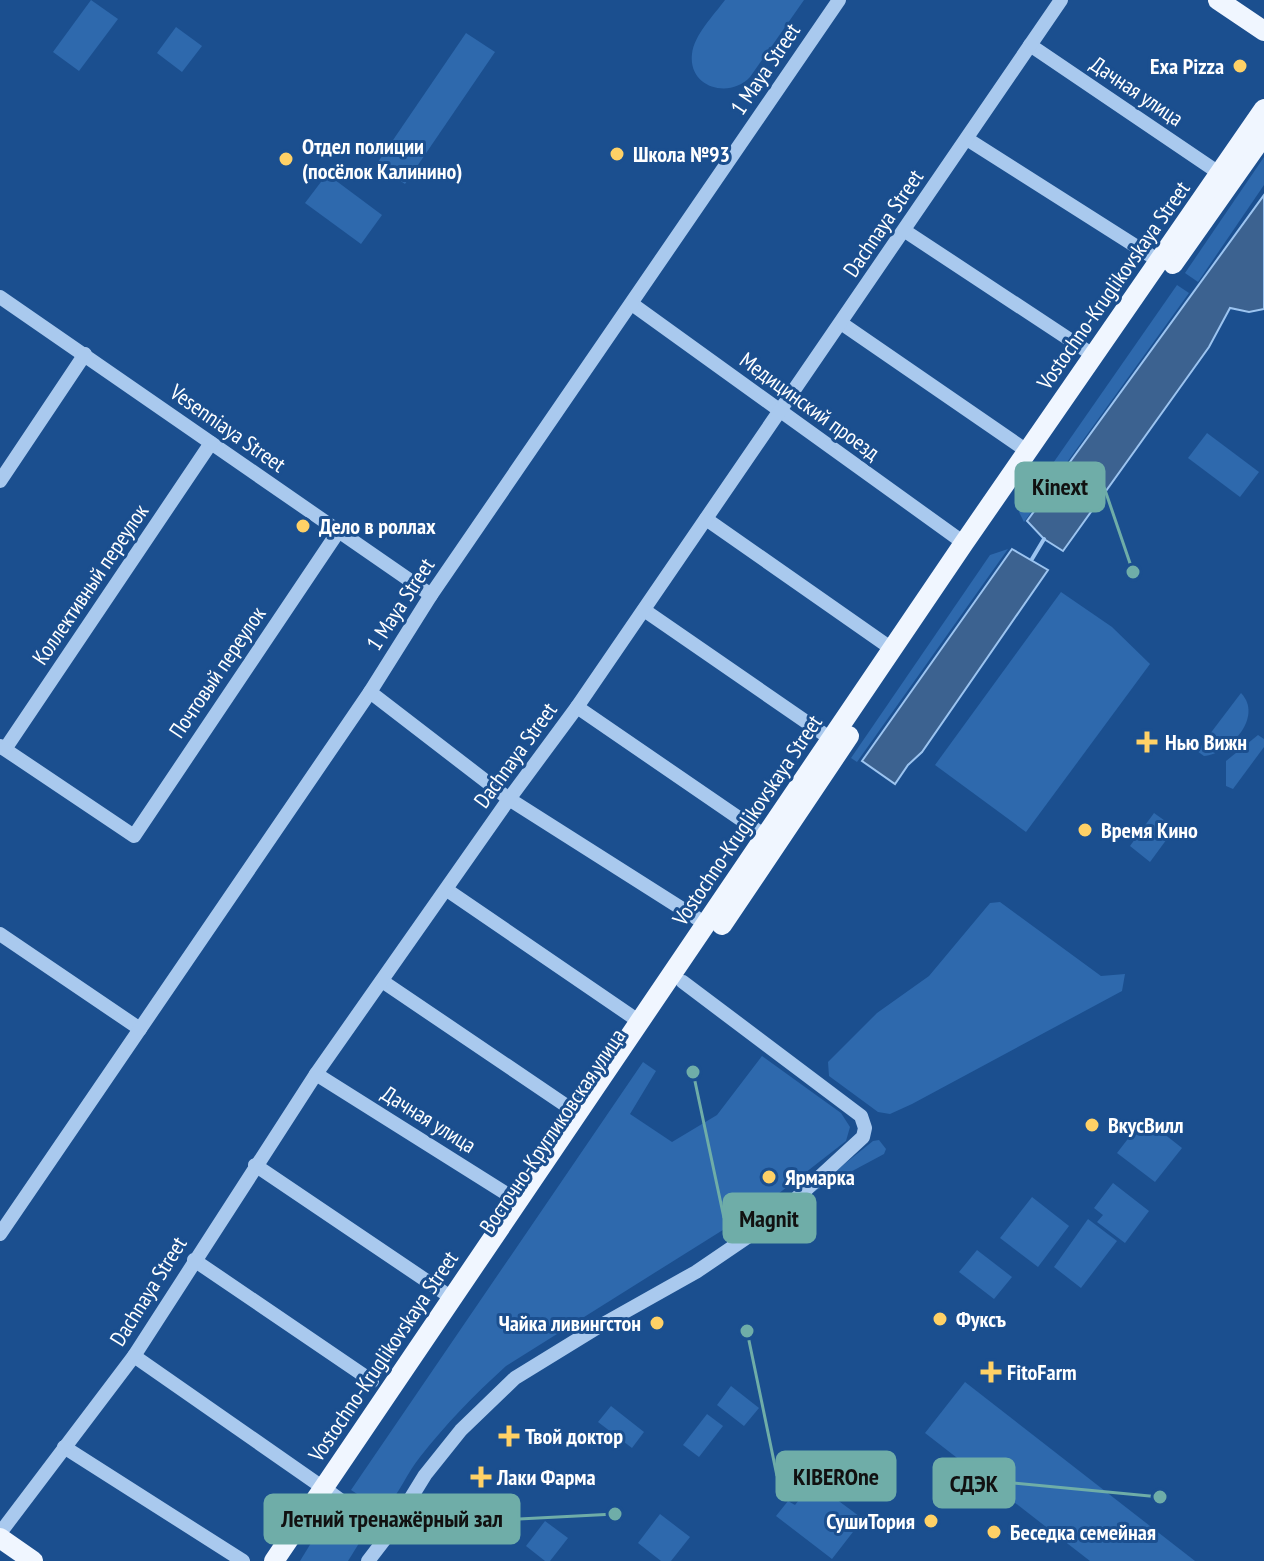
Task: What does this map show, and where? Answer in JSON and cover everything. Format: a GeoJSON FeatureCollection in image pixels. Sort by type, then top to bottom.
{"type":"FeatureCollection","features":[{"type":"Feature","properties":{"kind":"main road"},"geometry":{"type":"LineString","coordinates":[[1218,0],[1264,31]]}},
{"type":"Feature","properties":{"kind":"main road"},"geometry":{"type":"LineString","coordinates":[[1238,0],[1264,18]]}},
{"type":"Feature","properties":{"kind":"main road","name":"Vostochno-Kruglikovskaya Street"},"geometry":{"type":"LineString","coordinates":[[292,1561],[330,1493],[452,1298],[964,543],[1264,109]]}},
{"type":"Feature","properties":{"kind":"main road","name":"Vostochno-Kruglikovskaya Street"},"geometry":{"type":"LineString","coordinates":[[683,982],[983,538],[1264,135]]}},
{"type":"Feature","properties":{"kind":"main road","name":"Восточно-Кругликовская улица"},"geometry":{"type":"LineString","coordinates":[[330,1493],[683,982]]}},
{"type":"Feature","properties":{"kind":"main road","name":"Vostochno-Kruglikovskaya Street"},"geometry":{"type":"LineString","coordinates":[[274,1561],[330,1493]]}},
{"type":"Feature","properties":{"kind":"main road"},"geometry":{"type":"LineString","coordinates":[[0,1536],[33,1561]]}},
{"type":"Feature","properties":{"kind":"main road"},"geometry":{"type":"LineString","coordinates":[[0,1547],[20,1561]]}},
{"type":"Feature","properties":{"kind":"street","name":"1 Maya Street"},"geometry":{"type":"LineString","coordinates":[[0,1234],[370,692],[431,595],[839,0]]}},
{"type":"Feature","properties":{"kind":"street","name":"Dachnaya Street"},"geometry":{"type":"LineString","coordinates":[[0,1536],[134,1356],[316,1074],[577,707],[1061,0]]}},
{"type":"Feature","properties":{"kind":"street","name":"Дачная улица"},"geometry":{"type":"LineString","coordinates":[[1030,45],[1219,173]]}},
{"type":"Feature","properties":{"kind":"street"},"geometry":{"type":"LineString","coordinates":[[967,139],[1159,261]]}},
{"type":"Feature","properties":{"kind":"street"},"geometry":{"type":"LineString","coordinates":[[905,231],[1093,355]]}},
{"type":"Feature","properties":{"kind":"street","name":"Vesenniaya Street"},"geometry":{"type":"LineString","coordinates":[[0,297],[431,595]]}},
{"type":"Feature","properties":{"kind":"street","name":"Медицинский проезд"},"geometry":{"type":"LineString","coordinates":[[632,304],[964,543]]}},
{"type":"Feature","properties":{"kind":"street"},"geometry":{"type":"LineString","coordinates":[[841,323],[1027,451]]}},
{"type":"Feature","properties":{"kind":"street"},"geometry":{"type":"LineString","coordinates":[[0,481],[85,354]]}},
{"type":"Feature","properties":{"kind":"street","name":"Коллективный переулок"},"geometry":{"type":"LineString","coordinates":[[2,748],[211,443]]}},
{"type":"Feature","properties":{"kind":"street"},"geometry":{"type":"LineString","coordinates":[[706,519],[892,649]]}},
{"type":"Feature","properties":{"kind":"street","name":"Почтовый переулок"},"geometry":{"type":"LineString","coordinates":[[2,748],[134,836],[338,532]]}},
{"type":"Feature","properties":{"kind":"street"},"geometry":{"type":"LineString","coordinates":[[644,610],[831,739]]}},
{"type":"Feature","properties":{"kind":"street"},"geometry":{"type":"LineString","coordinates":[[370,692],[509,799],[706,924]]}},
{"type":"Feature","properties":{"kind":"street"},"geometry":{"type":"LineString","coordinates":[[577,707],[765,836]]}},
{"type":"Feature","properties":{"kind":"street"},"geometry":{"type":"LineString","coordinates":[[447,890],[640,1022]]}},
{"type":"Feature","properties":{"kind":"street"},"geometry":{"type":"LineString","coordinates":[[0,934],[140,1029]]}},
{"type":"Feature","properties":{"kind":"street"},"geometry":{"type":"LineString","coordinates":[[382,981],[577,1113]]}},
{"type":"Feature","properties":{"kind":"street"},"geometry":{"type":"LineString","coordinates":[[368,1561],[425,1475],[452,1441],[515,1378],[732,1249],[774,1219],[863,1137],[865,1128],[861,1116],[683,982]]}},
{"type":"Feature","properties":{"kind":"street","name":"Дачная улица"},"geometry":{"type":"LineString","coordinates":[[316,1074],[518,1201]]}},
{"type":"Feature","properties":{"kind":"street"},"geometry":{"type":"LineString","coordinates":[[255,1165],[452,1298]]}},
{"type":"Feature","properties":{"kind":"street"},"geometry":{"type":"LineString","coordinates":[[194,1260],[372,1381]]}},
{"type":"Feature","properties":{"kind":"street"},"geometry":{"type":"LineString","coordinates":[[134,1356],[388,1535]]}},
{"type":"Feature","properties":{"kind":"street"},"geometry":{"type":"LineString","coordinates":[[64,1447],[243,1561]]}},
{"type":"Feature","properties":{"kind":"shaded area"},"geometry":{"type":"Polygon","coordinates":[[[91,0],[118,19],[79,71],[53,52],[91,0]]]}},
{"type":"Feature","properties":{"kind":"shaded area"},"geometry":{"type":"Polygon","coordinates":[[[725,0],[804,0],[750,77],[742,84],[722,88],[703,82],[693,66],[692,54],[700,33],[725,0]]]}},
{"type":"Feature","properties":{"kind":"shaded area"},"geometry":{"type":"Polygon","coordinates":[[[176,27],[202,46],[182,72],[157,53],[176,27]]]}},
{"type":"Feature","properties":{"kind":"shaded area"},"geometry":{"type":"Polygon","coordinates":[[[466,33],[495,52],[405,184],[376,165],[466,33]]]}},
{"type":"Feature","properties":{"kind":"shaded area"},"geometry":{"type":"Polygon","coordinates":[[[1264,157],[1264,185],[1198,282],[1185,273],[1264,157]]]}},
{"type":"Feature","properties":{"kind":"shaded area"},"geometry":{"type":"Polygon","coordinates":[[[327,174],[382,215],[361,244],[305,203],[327,174]]]}},
{"type":"Feature","properties":{"kind":"shaded area"},"geometry":{"type":"Polygon","coordinates":[[[1264,195],[1264,309],[1249,312],[1230,308],[1209,347],[1063,551],[1044,539],[1027,521],[1264,195]]]}},
{"type":"Feature","properties":{"kind":"shaded area"},"geometry":{"type":"Polygon","coordinates":[[[1177,285],[1189,293],[1024,522],[1019,512],[1177,285]]]}},
{"type":"Feature","properties":{"kind":"shaded area"},"geometry":{"type":"Polygon","coordinates":[[[1207,433],[1259,472],[1240,497],[1188,458],[1207,433]]]}},
{"type":"Feature","properties":{"kind":"shaded area"},"geometry":{"type":"Polygon","coordinates":[[[1008,549],[857,762],[851,758],[990,555],[1008,549]]]}},
{"type":"Feature","properties":{"kind":"shaded area"},"geometry":{"type":"Polygon","coordinates":[[[1012,549],[1048,570],[922,752],[895,784],[862,761],[1012,549]]]}},
{"type":"Feature","properties":{"kind":"shaded area"},"geometry":{"type":"Polygon","coordinates":[[[1061,592],[1112,627],[1150,664],[1026,832],[935,765],[1061,592]]]}},
{"type":"Feature","properties":{"kind":"shaded area"},"geometry":{"type":"Polygon","coordinates":[[[1241,693],[1247,703],[1246,723],[1233,742],[1214,754],[1204,756],[1197,751],[1241,693]]]}},
{"type":"Feature","properties":{"kind":"shaded area"},"geometry":{"type":"Polygon","coordinates":[[[1258,735],[1264,739],[1264,747],[1233,789],[1226,786],[1226,761],[1258,735]]]}},
{"type":"Feature","properties":{"kind":"shaded area"},"geometry":{"type":"Polygon","coordinates":[[[1154,813],[1175,828],[1150,862],[1130,846],[1154,813]]]}},
{"type":"Feature","properties":{"kind":"shaded area"},"geometry":{"type":"Polygon","coordinates":[[[1000,902],[1101,976],[1125,974],[1122,991],[890,1114],[878,1112],[829,1076],[828,1062],[877,1013],[929,976],[990,903],[1000,902]]]}},
{"type":"Feature","properties":{"kind":"shaded area"},"geometry":{"type":"Polygon","coordinates":[[[762,1056],[841,1113],[850,1127],[846,1141],[769,1201],[506,1366],[430,1445],[385,1509],[380,1509],[351,1490],[643,1062],[656,1071],[630,1114],[672,1142],[717,1115],[762,1056]]]}},
{"type":"Feature","properties":{"kind":"shaded area"},"geometry":{"type":"Polygon","coordinates":[[[1144,1118],[1182,1148],[1155,1182],[1117,1153],[1144,1118]]]}},
{"type":"Feature","properties":{"kind":"shaded area"},"geometry":{"type":"Polygon","coordinates":[[[879,1140],[886,1149],[884,1154],[802,1198],[873,1141],[879,1140]]]}},
{"type":"Feature","properties":{"kind":"shaded area"},"geometry":{"type":"Polygon","coordinates":[[[1113,1183],[1149,1211],[1125,1243],[1097,1222],[1103,1215],[1094,1208],[1113,1183]]]}},
{"type":"Feature","properties":{"kind":"shaded area"},"geometry":{"type":"Polygon","coordinates":[[[1032,1197],[1069,1226],[1038,1267],[1000,1238],[1032,1197]]]}},
{"type":"Feature","properties":{"kind":"shaded area"},"geometry":{"type":"Polygon","coordinates":[[[1088,1219],[1117,1241],[1081,1288],[1054,1267],[1088,1219]]]}},
{"type":"Feature","properties":{"kind":"shaded area"},"geometry":{"type":"Polygon","coordinates":[[[977,1250],[1012,1277],[994,1299],[959,1272],[977,1250]]]}},
{"type":"Feature","properties":{"kind":"shaded area"},"geometry":{"type":"Polygon","coordinates":[[[965,1382],[1195,1561],[1090,1561],[925,1433],[965,1382]]]}},
{"type":"Feature","properties":{"kind":"shaded area"},"geometry":{"type":"Polygon","coordinates":[[[731,1386],[759,1408],[744,1426],[717,1405],[731,1386]]]}},
{"type":"Feature","properties":{"kind":"shaded area"},"geometry":{"type":"Polygon","coordinates":[[[611,1406],[644,1432],[632,1448],[598,1422],[611,1406]]]}},
{"type":"Feature","properties":{"kind":"shaded area"},"geometry":{"type":"Polygon","coordinates":[[[707,1414],[723,1426],[699,1457],[683,1445],[707,1414]]]}},
{"type":"Feature","properties":{"kind":"shaded area"},"geometry":{"type":"Polygon","coordinates":[[[813,1482],[863,1519],[832,1559],[776,1516],[788,1501],[795,1505],[813,1482]]]}},
{"type":"Feature","properties":{"kind":"shaded area"},"geometry":{"type":"Polygon","coordinates":[[[335,1511],[352,1519],[366,1532],[348,1561],[300,1561],[327,1517],[335,1511]]]}},
{"type":"Feature","properties":{"kind":"shaded area"},"geometry":{"type":"Polygon","coordinates":[[[660,1514],[690,1537],[671,1561],[661,1561],[638,1543],[660,1514]]]}},
{"type":"Feature","properties":{"kind":"shaded area"},"geometry":{"type":"Polygon","coordinates":[[[545,1521],[568,1538],[550,1561],[545,1561],[526,1546],[545,1521]]]}},
{"type":"Feature","properties":{"kind":"waterway"},"geometry":{"type":"LineString","coordinates":[[1032,559],[1044,539]]}},
{"type":"Feature","properties":{"kind":"place","name":"Exa Pizza"},"geometry":{"type":"Point","coordinates":[1240,66]}},
{"type":"Feature","properties":{"kind":"place","name":"Школа №93"},"geometry":{"type":"Point","coordinates":[617,154]}},
{"type":"Feature","properties":{"kind":"place","name":"Отдел полиции (посёлок Калинино)"},"geometry":{"type":"Point","coordinates":[286,159]}},
{"type":"Feature","properties":{"kind":"place","name":"Дело в роллах"},"geometry":{"type":"Point","coordinates":[303,526]}},
{"type":"Feature","properties":{"kind":"place","name":"Kinext"},"geometry":{"type":"Point","coordinates":[1133,572]}},
{"type":"Feature","properties":{"kind":"place","name":"Нью Вижн"},"geometry":{"type":"Point","coordinates":[1147,742]}},
{"type":"Feature","properties":{"kind":"place","name":"Время Кино"},"geometry":{"type":"Point","coordinates":[1085,830]}},
{"type":"Feature","properties":{"kind":"place","name":"Magnit"},"geometry":{"type":"Point","coordinates":[693,1072]}},
{"type":"Feature","properties":{"kind":"place","name":"ВкусВилл"},"geometry":{"type":"Point","coordinates":[1092,1125]}},
{"type":"Feature","properties":{"kind":"place","name":"Ярмарка"},"geometry":{"type":"Point","coordinates":[769,1177]}},
{"type":"Feature","properties":{"kind":"place","name":"Фуксъ"},"geometry":{"type":"Point","coordinates":[940,1319]}},
{"type":"Feature","properties":{"kind":"place","name":"Чайка ливингстон"},"geometry":{"type":"Point","coordinates":[657,1323]}},
{"type":"Feature","properties":{"kind":"place","name":"KIBEROne"},"geometry":{"type":"Point","coordinates":[747,1331]}},
{"type":"Feature","properties":{"kind":"place","name":"FitoFarm"},"geometry":{"type":"Point","coordinates":[991,1372]}},
{"type":"Feature","properties":{"kind":"place","name":"Твой доктор"},"geometry":{"type":"Point","coordinates":[509,1436]}},
{"type":"Feature","properties":{"kind":"place","name":"Лаки Фарма"},"geometry":{"type":"Point","coordinates":[481,1477]}},
{"type":"Feature","properties":{"kind":"place","name":"СДЭК"},"geometry":{"type":"Point","coordinates":[1160,1497]}},
{"type":"Feature","properties":{"kind":"place","name":"Летний тренажёрный зал"},"geometry":{"type":"Point","coordinates":[615,1514]}},
{"type":"Feature","properties":{"kind":"place","name":"СушиТория"},"geometry":{"type":"Point","coordinates":[931,1521]}},
{"type":"Feature","properties":{"kind":"place","name":"Беседка семейная"},"geometry":{"type":"Point","coordinates":[994,1532]}}]}
